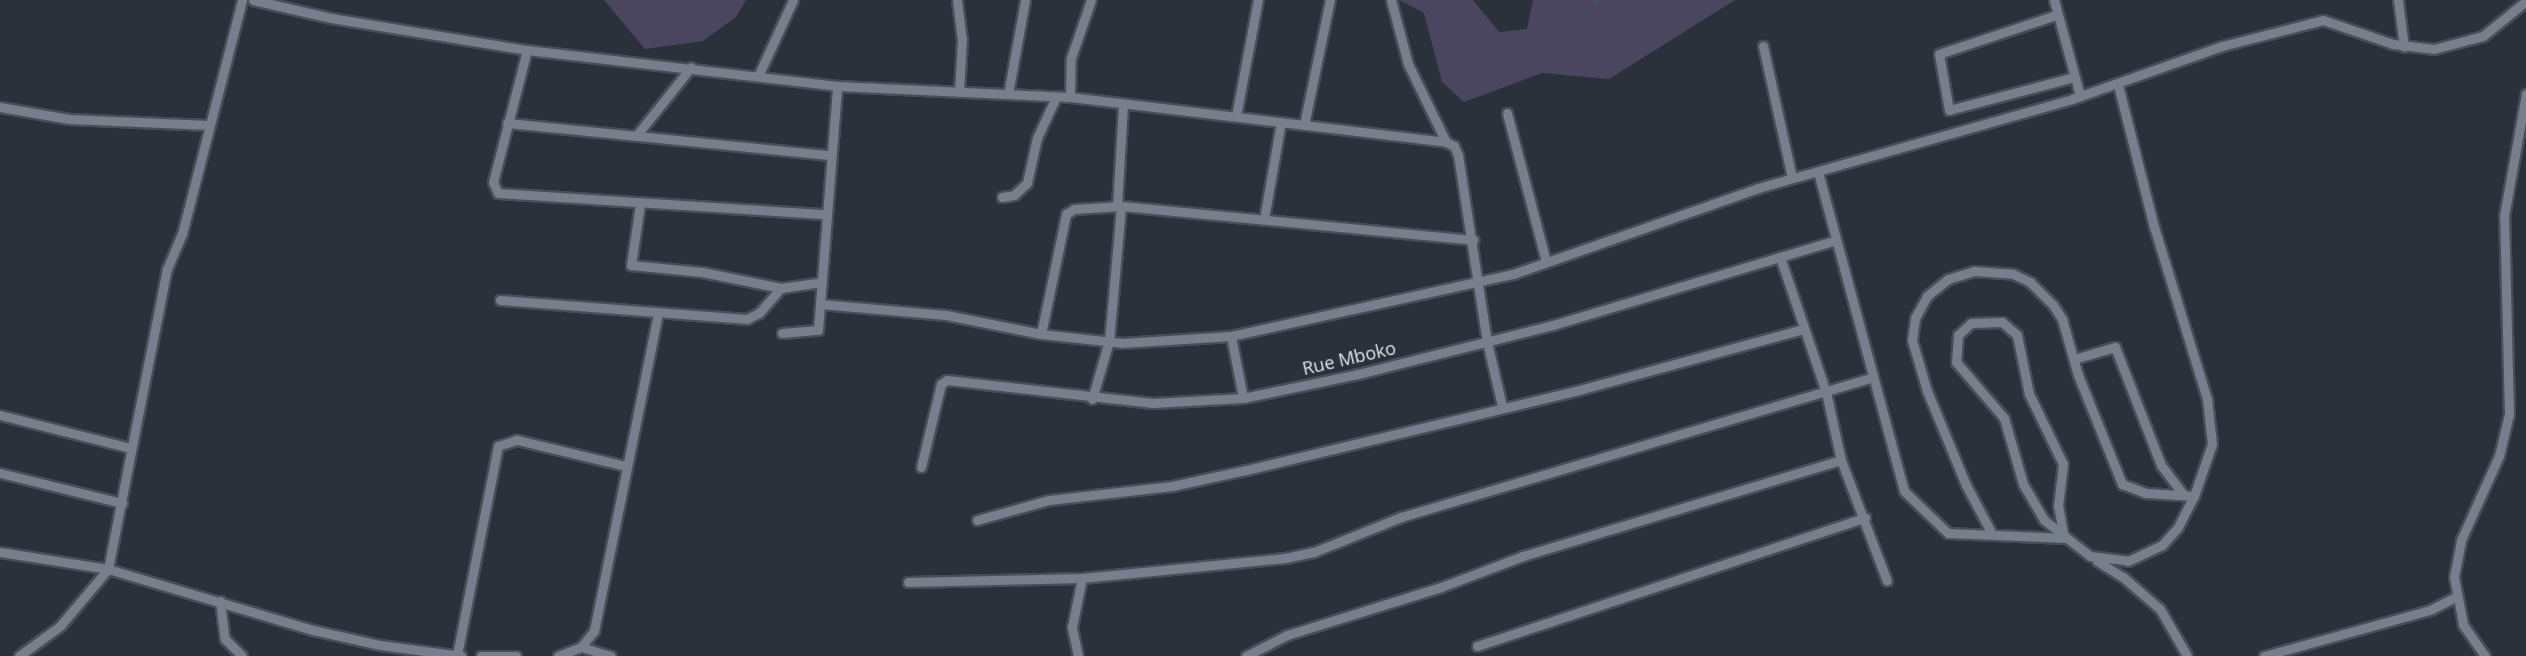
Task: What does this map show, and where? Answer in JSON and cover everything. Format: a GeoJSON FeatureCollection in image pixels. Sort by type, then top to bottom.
{"type":"FeatureCollection","features":[{"type":"Feature","properties":{"kind":"street"},"geometry":{"type":"LineString","coordinates":[[19,656],[66,620],[108,569],[167,269],[182,234],[242,0]]}},
{"type":"Feature","properties":{"kind":"street"},"geometry":{"type":"LineString","coordinates":[[253,0],[527,50],[759,74],[837,86],[1070,97],[1446,142],[1454,146],[1458,155],[1488,342],[1502,406]]}},
{"type":"Feature","properties":{"kind":"street"},"geometry":{"type":"LineString","coordinates":[[296,0],[304,10]]}},
{"type":"Feature","properties":{"kind":"street"},"geometry":{"type":"LineString","coordinates":[[759,74],[793,0]]}},
{"type":"Feature","properties":{"kind":"street"},"geometry":{"type":"LineString","coordinates":[[957,0],[962,39],[959,92]]}},
{"type":"Feature","properties":{"kind":"street"},"geometry":{"type":"LineString","coordinates":[[1008,94],[1025,0]]}},
{"type":"Feature","properties":{"kind":"street"},"geometry":{"type":"LineString","coordinates":[[1070,97],[1071,58],[1091,0]]}},
{"type":"Feature","properties":{"kind":"street"},"geometry":{"type":"LineString","coordinates":[[1236,116],[1258,0]]}},
{"type":"Feature","properties":{"kind":"street"},"geometry":{"type":"LineString","coordinates":[[1304,125],[1330,0]]}},
{"type":"Feature","properties":{"kind":"street"},"geometry":{"type":"LineString","coordinates":[[1391,0],[1408,64],[1446,142]]}},
{"type":"Feature","properties":{"kind":"street"},"geometry":{"type":"LineString","coordinates":[[2054,0],[2056,15],[2080,96]]}},
{"type":"Feature","properties":{"kind":"street"},"geometry":{"type":"LineString","coordinates":[[2398,0],[2404,46]]}},
{"type":"Feature","properties":{"kind":"street"},"geometry":{"type":"LineString","coordinates":[[820,304],[946,315],[1041,334],[1109,341],[1231,336],[1480,282],[1546,262],[1792,178],[2118,85],[2222,46],[2323,20],[2404,46],[2434,49],[2469,42],[2500,26],[2526,1]]}},
{"type":"Feature","properties":{"kind":"street"},"geometry":{"type":"LineString","coordinates":[[2056,15],[1939,54],[1949,110],[2074,77]]}},
{"type":"Feature","properties":{"kind":"street"},"geometry":{"type":"LineString","coordinates":[[1763,46],[1792,178]]}},
{"type":"Feature","properties":{"kind":"street"},"geometry":{"type":"LineString","coordinates":[[527,50],[493,182],[498,193],[640,204],[825,214]]}},
{"type":"Feature","properties":{"kind":"street"},"geometry":{"type":"LineString","coordinates":[[636,136],[691,67]]}},
{"type":"Feature","properties":{"kind":"street"},"geometry":{"type":"LineString","coordinates":[[2090,556],[2112,561],[2148,554],[2178,527],[2194,496],[2212,444],[2212,419],[2154,227],[2118,85]]}},
{"type":"Feature","properties":{"kind":"street"},"geometry":{"type":"LineString","coordinates":[[782,333],[818,330],[829,155],[837,86]]}},
{"type":"Feature","properties":{"kind":"street"},"geometry":{"type":"LineString","coordinates":[[2485,656],[2463,624],[2455,597],[2454,577],[2461,540],[2499,456],[2507,425],[2504,216],[2526,94]]}},
{"type":"Feature","properties":{"kind":"street"},"geometry":{"type":"LineString","coordinates":[[1002,197],[1014,195],[1027,183],[1037,138],[1056,97]]}},
{"type":"Feature","properties":{"kind":"street"},"geometry":{"type":"LineString","coordinates":[[1092,399],[1109,341],[1124,105]]}},
{"type":"Feature","properties":{"kind":"street"},"geometry":{"type":"LineString","coordinates":[[0,107],[69,119],[209,125]]}},
{"type":"Feature","properties":{"kind":"street"},"geometry":{"type":"LineString","coordinates":[[1507,113],[1546,262]]}},
{"type":"Feature","properties":{"kind":"street"},"geometry":{"type":"LineString","coordinates":[[1264,219],[1281,122]]}},
{"type":"Feature","properties":{"kind":"street"},"geometry":{"type":"LineString","coordinates":[[507,123],[829,155]]}},
{"type":"Feature","properties":{"kind":"street"},"geometry":{"type":"LineString","coordinates":[[1818,172],[1904,492],[1948,532],[2065,536]]}},
{"type":"Feature","properties":{"kind":"street"},"geometry":{"type":"LineString","coordinates":[[640,204],[631,265],[702,272],[781,288],[822,282]]}},
{"type":"Feature","properties":{"kind":"street"},"geometry":{"type":"LineString","coordinates":[[1041,334],[1066,214],[1078,208],[1119,206],[1473,240]]}},
{"type":"Feature","properties":{"kind":"street","name":"Rue Mboko"},"geometry":{"type":"LineString","coordinates":[[921,466],[944,381],[1092,399],[1187,404],[1243,398],[1488,342],[1836,240]]}},
{"type":"Feature","properties":{"kind":"street"},"geometry":{"type":"LineString","coordinates":[[1780,257],[1826,392],[1841,460],[1865,518],[1887,581]]}},
{"type":"Feature","properties":{"kind":"street"},"geometry":{"type":"LineString","coordinates":[[1992,534],[1975,507],[1919,368],[1912,340],[1918,309],[1935,288],[1961,274],[1988,271],[2013,274],[2030,282],[2053,305],[2062,319],[2074,359],[2122,484],[2146,494],[2182,493],[2194,496]]}},
{"type":"Feature","properties":{"kind":"street"},"geometry":{"type":"LineString","coordinates":[[500,300],[747,319],[759,313],[781,288]]}},
{"type":"Feature","properties":{"kind":"street"},"geometry":{"type":"LineString","coordinates":[[558,656],[581,646],[594,631],[657,313]]}},
{"type":"Feature","properties":{"kind":"street"},"geometry":{"type":"LineString","coordinates":[[2065,536],[2058,506],[2063,464],[2057,445],[2029,394],[2020,342],[2011,327],[2002,322],[1980,320],[1958,335],[1956,362],[2004,418],[2023,484],[2039,511],[2050,528],[2123,577],[2160,609],[2187,656]]}},
{"type":"Feature","properties":{"kind":"street"},"geometry":{"type":"LineString","coordinates":[[977,520],[1049,500],[1172,486],[1502,406],[1579,390],[1804,329]]}},
{"type":"Feature","properties":{"kind":"street"},"geometry":{"type":"LineString","coordinates":[[1231,336],[1243,398]]}},
{"type":"Feature","properties":{"kind":"street"},"geometry":{"type":"LineString","coordinates":[[2074,359],[2115,347],[2161,465],[2182,493]]}},
{"type":"Feature","properties":{"kind":"street"},"geometry":{"type":"LineString","coordinates":[[908,582],[1082,578],[1285,558],[1314,552],[1401,517],[1873,377]]}},
{"type":"Feature","properties":{"kind":"street"},"geometry":{"type":"LineString","coordinates":[[0,415],[130,448]]}},
{"type":"Feature","properties":{"kind":"street"},"geometry":{"type":"LineString","coordinates":[[0,552],[108,569],[323,632],[380,645],[459,656],[498,446],[517,440],[625,466]]}},
{"type":"Feature","properties":{"kind":"street"},"geometry":{"type":"LineString","coordinates":[[1246,656],[1287,635],[1441,587],[1523,556],[1841,460]]}},
{"type":"Feature","properties":{"kind":"street"},"geometry":{"type":"LineString","coordinates":[[0,473],[122,503]]}},
{"type":"Feature","properties":{"kind":"street"},"geometry":{"type":"LineString","coordinates":[[2039,511],[2058,506]]}},
{"type":"Feature","properties":{"kind":"street"},"geometry":{"type":"LineString","coordinates":[[1477,646],[1865,518]]}},
{"type":"Feature","properties":{"kind":"street"},"geometry":{"type":"LineString","coordinates":[[1078,656],[1072,627],[1082,578]]}},
{"type":"Feature","properties":{"kind":"street"},"geometry":{"type":"LineString","coordinates":[[2264,656],[2430,610],[2455,597]]}},
{"type":"Feature","properties":{"kind":"street"},"geometry":{"type":"LineString","coordinates":[[220,601],[225,639],[242,656]]}},
{"type":"Feature","properties":{"kind":"street"},"geometry":{"type":"LineString","coordinates":[[581,646],[611,656]]}},
{"type":"Feature","properties":{"kind":"street"},"geometry":{"type":"LineString","coordinates":[[481,656],[516,656]]}},
{"type":"Feature","properties":{"kind":"shaded area"},"geometry":{"type":"Polygon","coordinates":[[[604,0],[746,0],[736,17],[703,41],[645,49],[604,0]]]}},
{"type":"Feature","properties":{"kind":"shaded area"},"geometry":{"type":"Polygon","coordinates":[[[1399,0],[1473,0],[1499,32],[1527,29],[1533,0],[1735,0],[1609,79],[1542,73],[1464,102],[1442,82],[1424,13],[1399,0]]]}}]}
